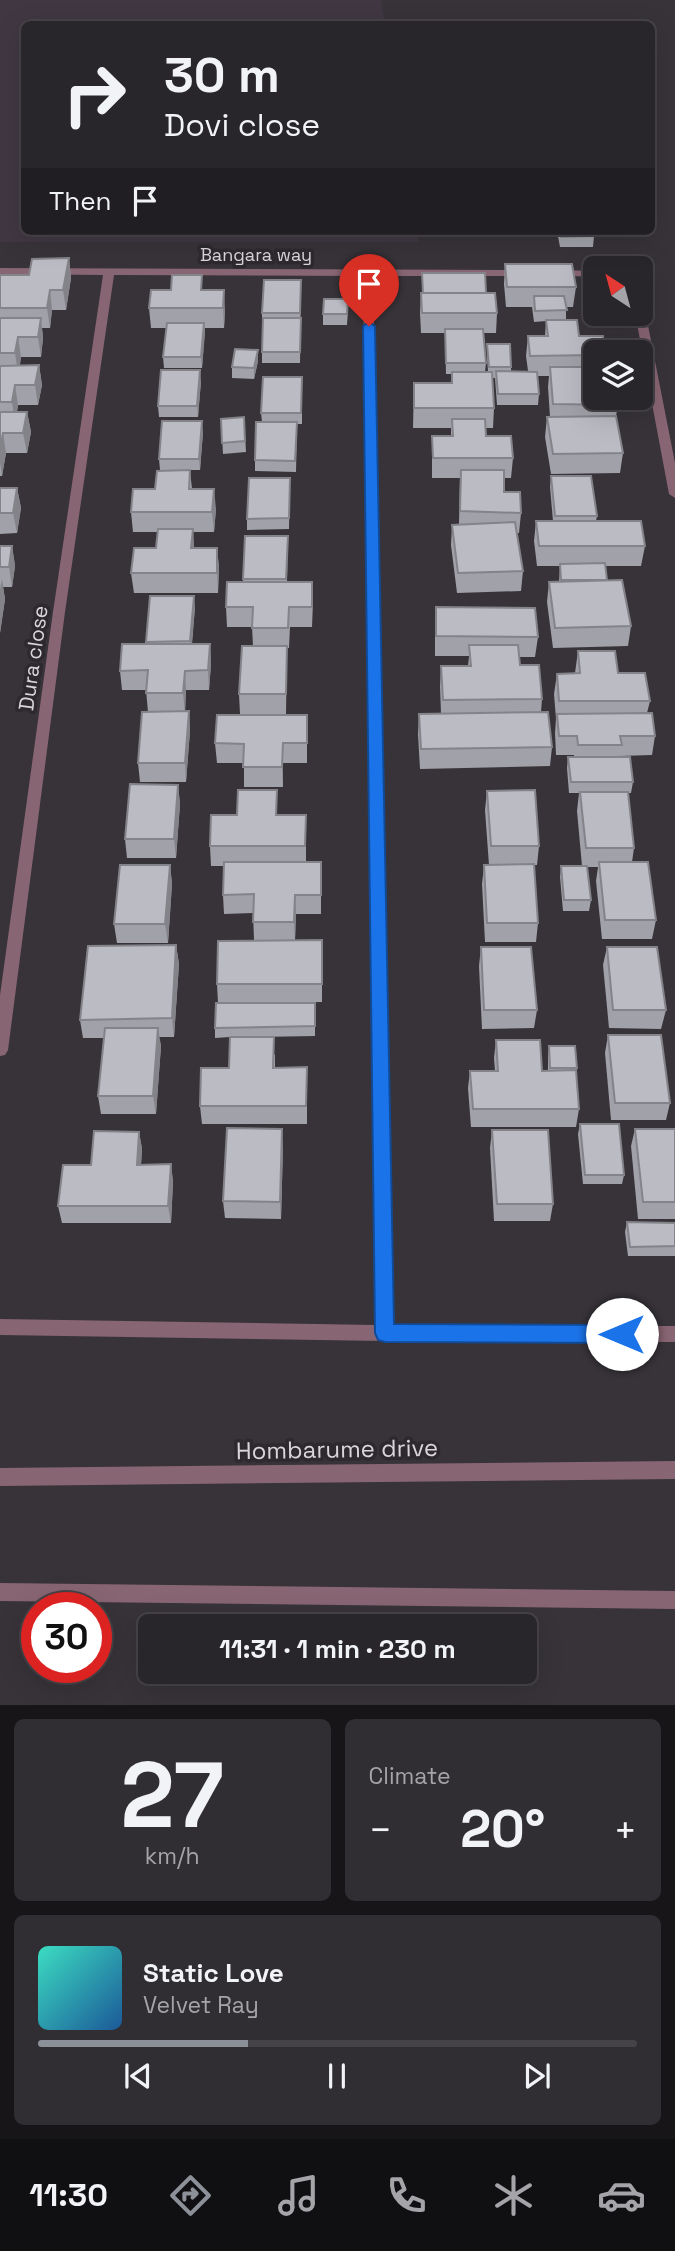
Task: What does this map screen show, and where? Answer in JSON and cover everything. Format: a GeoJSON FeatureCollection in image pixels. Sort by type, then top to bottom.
{"type":"FeatureCollection","features":[{"type":"Feature","properties":{"kind":"street","name":"Bangara way"},"geometry":{"type":"LineString","coordinates":[[0,271],[583,274]]}},
{"type":"Feature","properties":{"kind":"street","name":"Dura close"},"geometry":{"type":"LineString","coordinates":[[0,1050],[59,612],[109,271]]}},
{"type":"Feature","properties":{"kind":"street"},"geometry":{"type":"LineString","coordinates":[[368,272],[385,1333]]}},
{"type":"Feature","properties":{"kind":"street"},"geometry":{"type":"LineString","coordinates":[[643,326],[675,494]]}},
{"type":"Feature","properties":{"kind":"street"},"geometry":{"type":"LineString","coordinates":[[0,1327],[675,1334]]}},
{"type":"Feature","properties":{"kind":"street","name":"Hombarume drive"},"geometry":{"type":"LineString","coordinates":[[0,1477],[675,1471]]}},
{"type":"Feature","properties":{"kind":"street"},"geometry":{"type":"LineString","coordinates":[[0,1592],[675,1600]]}},
{"type":"Feature","properties":{"kind":"shaded area"},"geometry":{"type":"Polygon","coordinates":[[[0,0],[381,0],[384,21],[21,21],[21,235],[418,235],[419,242],[0,242],[0,0]]]}},
{"type":"Feature","properties":{"kind":"building"},"geometry":{"type":"Polygon","coordinates":[[[561,235],[594,236],[561,237],[561,235]]]}},
{"type":"Feature","properties":{"kind":"building"},"geometry":{"type":"Polygon","coordinates":[[[69,258],[63,290],[50,290],[47,308],[0,308],[0,275],[29,275],[32,259],[69,258]]]}},
{"type":"Feature","properties":{"kind":"building"},"geometry":{"type":"Polygon","coordinates":[[[505,264],[572,264],[576,287],[507,287],[505,264]]]}},
{"type":"Feature","properties":{"kind":"building"},"geometry":{"type":"Polygon","coordinates":[[[422,273],[485,273],[486,293],[423,293],[422,273]]]}},
{"type":"Feature","properties":{"kind":"building"},"geometry":{"type":"Polygon","coordinates":[[[172,275],[202,275],[201,290],[224,290],[223,308],[149,308],[151,290],[171,290],[172,275]]]}},
{"type":"Feature","properties":{"kind":"building"},"geometry":{"type":"Polygon","coordinates":[[[264,280],[301,280],[300,313],[262,313],[264,280]]]}},
{"type":"Feature","properties":{"kind":"building"},"geometry":{"type":"Polygon","coordinates":[[[421,293],[495,293],[497,313],[422,313],[421,293]]]}},
{"type":"Feature","properties":{"kind":"building"},"geometry":{"type":"Polygon","coordinates":[[[534,296],[564,296],[567,310],[535,311],[534,296]]]}},
{"type":"Feature","properties":{"kind":"building"},"geometry":{"type":"Polygon","coordinates":[[[324,299],[348,299],[347,314],[323,314],[324,299]]]}},
{"type":"Feature","properties":{"kind":"building"},"geometry":{"type":"Polygon","coordinates":[[[0,318],[41,318],[38,337],[18,337],[15,353],[0,353],[0,318]]]}},
{"type":"Feature","properties":{"kind":"building"},"geometry":{"type":"Polygon","coordinates":[[[263,318],[301,318],[300,352],[262,352],[263,318]]]}},
{"type":"Feature","properties":{"kind":"building"},"geometry":{"type":"Polygon","coordinates":[[[546,320],[577,320],[579,336],[603,336],[604,340],[583,340],[583,355],[530,356],[528,336],[548,336],[546,320]]]}},
{"type":"Feature","properties":{"kind":"building"},"geometry":{"type":"Polygon","coordinates":[[[167,323],[204,323],[201,357],[163,357],[167,323]]]}},
{"type":"Feature","properties":{"kind":"building"},"geometry":{"type":"Polygon","coordinates":[[[445,329],[483,329],[486,363],[446,363],[445,329]]]}},
{"type":"Feature","properties":{"kind":"building"},"geometry":{"type":"Polygon","coordinates":[[[487,344],[510,344],[511,367],[489,367],[487,344]]]}},
{"type":"Feature","properties":{"kind":"building"},"geometry":{"type":"Polygon","coordinates":[[[235,349],[258,350],[254,368],[232,367],[235,349]]]}},
{"type":"Feature","properties":{"kind":"building"},"geometry":{"type":"Polygon","coordinates":[[[39,365],[35,385],[15,385],[12,402],[0,402],[0,366],[39,365]]]}},
{"type":"Feature","properties":{"kind":"building"},"geometry":{"type":"Polygon","coordinates":[[[550,367],[583,367],[583,404],[553,404],[550,367]]]}},
{"type":"Feature","properties":{"kind":"building"},"geometry":{"type":"Polygon","coordinates":[[[161,370],[200,370],[197,406],[158,406],[161,370]]]}},
{"type":"Feature","properties":{"kind":"building"},"geometry":{"type":"Polygon","coordinates":[[[496,371],[537,372],[539,394],[498,394],[496,371]]]}},
{"type":"Feature","properties":{"kind":"building"},"geometry":{"type":"Polygon","coordinates":[[[452,372],[492,372],[494,408],[414,408],[414,383],[452,383],[452,372]]]}},
{"type":"Feature","properties":{"kind":"building"},"geometry":{"type":"Polygon","coordinates":[[[263,377],[302,377],[301,413],[261,413],[263,377]]]}},
{"type":"Feature","properties":{"kind":"building"},"geometry":{"type":"Polygon","coordinates":[[[0,412],[27,412],[23,433],[3,433],[0,449],[0,412]]]}},
{"type":"Feature","properties":{"kind":"building"},"geometry":{"type":"Polygon","coordinates":[[[616,416],[623,453],[553,454],[547,417],[616,416]]]}},
{"type":"Feature","properties":{"kind":"building"},"geometry":{"type":"Polygon","coordinates":[[[244,417],[245,441],[222,443],[221,419],[244,417]]]}},
{"type":"Feature","properties":{"kind":"building"},"geometry":{"type":"Polygon","coordinates":[[[452,419],[485,419],[486,436],[511,436],[513,458],[433,458],[432,436],[453,436],[452,419]]]}},
{"type":"Feature","properties":{"kind":"building"},"geometry":{"type":"Polygon","coordinates":[[[162,421],[202,421],[199,459],[159,459],[162,421]]]}},
{"type":"Feature","properties":{"kind":"building"},"geometry":{"type":"Polygon","coordinates":[[[256,422],[297,422],[295,461],[255,460],[256,422]]]}},
{"type":"Feature","properties":{"kind":"building"},"geometry":{"type":"Polygon","coordinates":[[[190,470],[189,489],[214,489],[212,512],[131,512],[133,489],[155,489],[157,471],[190,470]]]}},
{"type":"Feature","properties":{"kind":"building"},"geometry":{"type":"Polygon","coordinates":[[[461,470],[504,470],[504,492],[520,492],[521,513],[460,511],[461,470]]]}},
{"type":"Feature","properties":{"kind":"building"},"geometry":{"type":"Polygon","coordinates":[[[551,476],[591,476],[597,516],[555,516],[551,476]]]}},
{"type":"Feature","properties":{"kind":"building"},"geometry":{"type":"Polygon","coordinates":[[[249,478],[290,478],[289,518],[247,519],[249,478]]]}},
{"type":"Feature","properties":{"kind":"building"},"geometry":{"type":"Polygon","coordinates":[[[0,488],[17,488],[13,513],[0,513],[0,488]]]}},
{"type":"Feature","properties":{"kind":"building"},"geometry":{"type":"Polygon","coordinates":[[[536,521],[641,521],[645,546],[539,546],[536,521]]]}},
{"type":"Feature","properties":{"kind":"building"},"geometry":{"type":"Polygon","coordinates":[[[515,522],[523,571],[458,573],[452,525],[515,522]]]}},
{"type":"Feature","properties":{"kind":"building"},"geometry":{"type":"Polygon","coordinates":[[[158,529],[193,529],[191,548],[217,548],[217,573],[131,573],[134,548],[156,548],[158,529]]]}},
{"type":"Feature","properties":{"kind":"building"},"geometry":{"type":"Polygon","coordinates":[[[245,536],[288,536],[286,579],[243,579],[245,536]]]}},
{"type":"Feature","properties":{"kind":"building"},"geometry":{"type":"Polygon","coordinates":[[[0,546],[12,546],[9,567],[0,567],[0,546]]]}},
{"type":"Feature","properties":{"kind":"building"},"geometry":{"type":"Polygon","coordinates":[[[605,563],[607,580],[561,580],[560,564],[605,563]]]}},
{"type":"Feature","properties":{"kind":"building"},"geometry":{"type":"Polygon","coordinates":[[[622,580],[631,626],[555,628],[549,582],[622,580]]]}},
{"type":"Feature","properties":{"kind":"building"},"geometry":{"type":"Polygon","coordinates":[[[227,582],[312,582],[312,607],[289,607],[288,628],[252,628],[253,607],[226,607],[227,582]]]}},
{"type":"Feature","properties":{"kind":"building"},"geometry":{"type":"Polygon","coordinates":[[[150,596],[194,596],[190,641],[146,642],[150,596]]]}},
{"type":"Feature","properties":{"kind":"building"},"geometry":{"type":"Polygon","coordinates":[[[436,607],[535,608],[538,637],[436,636],[436,607]]]}},
{"type":"Feature","properties":{"kind":"building"},"geometry":{"type":"Polygon","coordinates":[[[122,644],[210,644],[208,670],[185,671],[183,693],[146,693],[148,670],[120,671],[122,644]]]}},
{"type":"Feature","properties":{"kind":"building"},"geometry":{"type":"Polygon","coordinates":[[[469,645],[518,645],[520,665],[539,665],[542,699],[443,700],[441,666],[471,666],[469,645]]]}},
{"type":"Feature","properties":{"kind":"building"},"geometry":{"type":"Polygon","coordinates":[[[242,646],[287,646],[286,694],[239,694],[242,646]]]}},
{"type":"Feature","properties":{"kind":"building"},"geometry":{"type":"Polygon","coordinates":[[[578,651],[615,651],[618,673],[645,673],[650,701],[559,701],[557,674],[580,673],[578,651]]]}},
{"type":"Feature","properties":{"kind":"building"},"geometry":{"type":"Polygon","coordinates":[[[189,711],[185,763],[138,763],[142,712],[189,711]]]}},
{"type":"Feature","properties":{"kind":"building"},"geometry":{"type":"Polygon","coordinates":[[[548,712],[552,747],[421,749],[419,714],[548,712]]]}},
{"type":"Feature","properties":{"kind":"building"},"geometry":{"type":"Polygon","coordinates":[[[652,713],[655,736],[620,736],[622,745],[578,745],[577,736],[559,736],[557,714],[652,713]]]}},
{"type":"Feature","properties":{"kind":"building"},"geometry":{"type":"Polygon","coordinates":[[[217,715],[307,715],[307,743],[283,743],[282,767],[243,767],[244,744],[215,743],[217,715]]]}},
{"type":"Feature","properties":{"kind":"building"},"geometry":{"type":"Polygon","coordinates":[[[568,757],[630,757],[633,782],[571,782],[568,757]]]}},
{"type":"Feature","properties":{"kind":"building"},"geometry":{"type":"Polygon","coordinates":[[[130,784],[178,785],[174,839],[125,839],[130,784]]]}},
{"type":"Feature","properties":{"kind":"building"},"geometry":{"type":"Polygon","coordinates":[[[238,790],[277,790],[276,815],[306,815],[305,846],[210,846],[211,815],[237,815],[238,790]]]}},
{"type":"Feature","properties":{"kind":"building"},"geometry":{"type":"Polygon","coordinates":[[[535,790],[539,846],[491,846],[487,791],[535,790]]]}},
{"type":"Feature","properties":{"kind":"building"},"geometry":{"type":"Polygon","coordinates":[[[580,792],[628,792],[634,848],[586,848],[580,792]]]}},
{"type":"Feature","properties":{"kind":"building"},"geometry":{"type":"Polygon","coordinates":[[[224,862],[321,862],[321,895],[295,895],[294,922],[253,922],[254,894],[223,895],[224,862]]]}},
{"type":"Feature","properties":{"kind":"building"},"geometry":{"type":"Polygon","coordinates":[[[599,862],[648,862],[656,920],[605,920],[599,862]]]}},
{"type":"Feature","properties":{"kind":"building"},"geometry":{"type":"Polygon","coordinates":[[[534,864],[538,923],[487,923],[484,865],[534,864]]]}},
{"type":"Feature","properties":{"kind":"building"},"geometry":{"type":"Polygon","coordinates":[[[120,865],[170,865],[165,924],[114,924],[120,865]]]}},
{"type":"Feature","properties":{"kind":"building"},"geometry":{"type":"Polygon","coordinates":[[[561,866],[587,866],[591,900],[564,900],[561,866]]]}},
{"type":"Feature","properties":{"kind":"building"},"geometry":{"type":"Polygon","coordinates":[[[322,940],[322,984],[217,984],[218,941],[322,940]]]}},
{"type":"Feature","properties":{"kind":"building"},"geometry":{"type":"Polygon","coordinates":[[[176,945],[172,1018],[80,1020],[88,946],[176,945]]]}},
{"type":"Feature","properties":{"kind":"building"},"geometry":{"type":"Polygon","coordinates":[[[481,947],[531,947],[537,1010],[484,1010],[481,947]]]}},
{"type":"Feature","properties":{"kind":"building"},"geometry":{"type":"Polygon","coordinates":[[[607,947],[657,947],[666,1010],[613,1010],[607,947]]]}},
{"type":"Feature","properties":{"kind":"building"},"geometry":{"type":"Polygon","coordinates":[[[216,1003],[315,1003],[315,1026],[215,1028],[216,1003]]]}},
{"type":"Feature","properties":{"kind":"building"},"geometry":{"type":"Polygon","coordinates":[[[105,1028],[158,1028],[153,1096],[98,1096],[105,1028]]]}},
{"type":"Feature","properties":{"kind":"building"},"geometry":{"type":"Polygon","coordinates":[[[608,1035],[661,1035],[670,1103],[615,1103],[608,1035]]]}},
{"type":"Feature","properties":{"kind":"building"},"geometry":{"type":"Polygon","coordinates":[[[230,1037],[274,1037],[273,1068],[307,1067],[306,1106],[200,1106],[201,1068],[229,1068],[230,1037]]]}},
{"type":"Feature","properties":{"kind":"building"},"geometry":{"type":"Polygon","coordinates":[[[496,1040],[540,1040],[542,1071],[576,1070],[579,1109],[473,1109],[470,1071],[498,1071],[496,1040]]]}},
{"type":"Feature","properties":{"kind":"building"},"geometry":{"type":"Polygon","coordinates":[[[549,1046],[575,1046],[577,1068],[550,1068],[549,1046]]]}},
{"type":"Feature","properties":{"kind":"building"},"geometry":{"type":"Polygon","coordinates":[[[580,1124],[619,1124],[624,1175],[585,1175],[580,1124]]]}},
{"type":"Feature","properties":{"kind":"building"},"geometry":{"type":"Polygon","coordinates":[[[227,1128],[282,1129],[280,1202],[223,1201],[227,1128]]]}},
{"type":"Feature","properties":{"kind":"building"},"geometry":{"type":"Polygon","coordinates":[[[635,1129],[675,1129],[675,1202],[643,1202],[635,1129]]]}},
{"type":"Feature","properties":{"kind":"building"},"geometry":{"type":"Polygon","coordinates":[[[492,1130],[548,1130],[553,1204],[497,1204],[492,1130]]]}},
{"type":"Feature","properties":{"kind":"building"},"geometry":{"type":"Polygon","coordinates":[[[94,1131],[139,1132],[137,1165],[171,1164],[168,1206],[58,1206],[63,1165],[91,1165],[94,1131]]]}},
{"type":"Feature","properties":{"kind":"building"},"geometry":{"type":"Polygon","coordinates":[[[627,1222],[675,1223],[675,1246],[630,1247],[627,1222]]]}},
{"type":"Feature","properties":{"kind":"route"},"geometry":{"type":"LineString","coordinates":[[369,326],[385,1333],[622,1334]]}}]}
